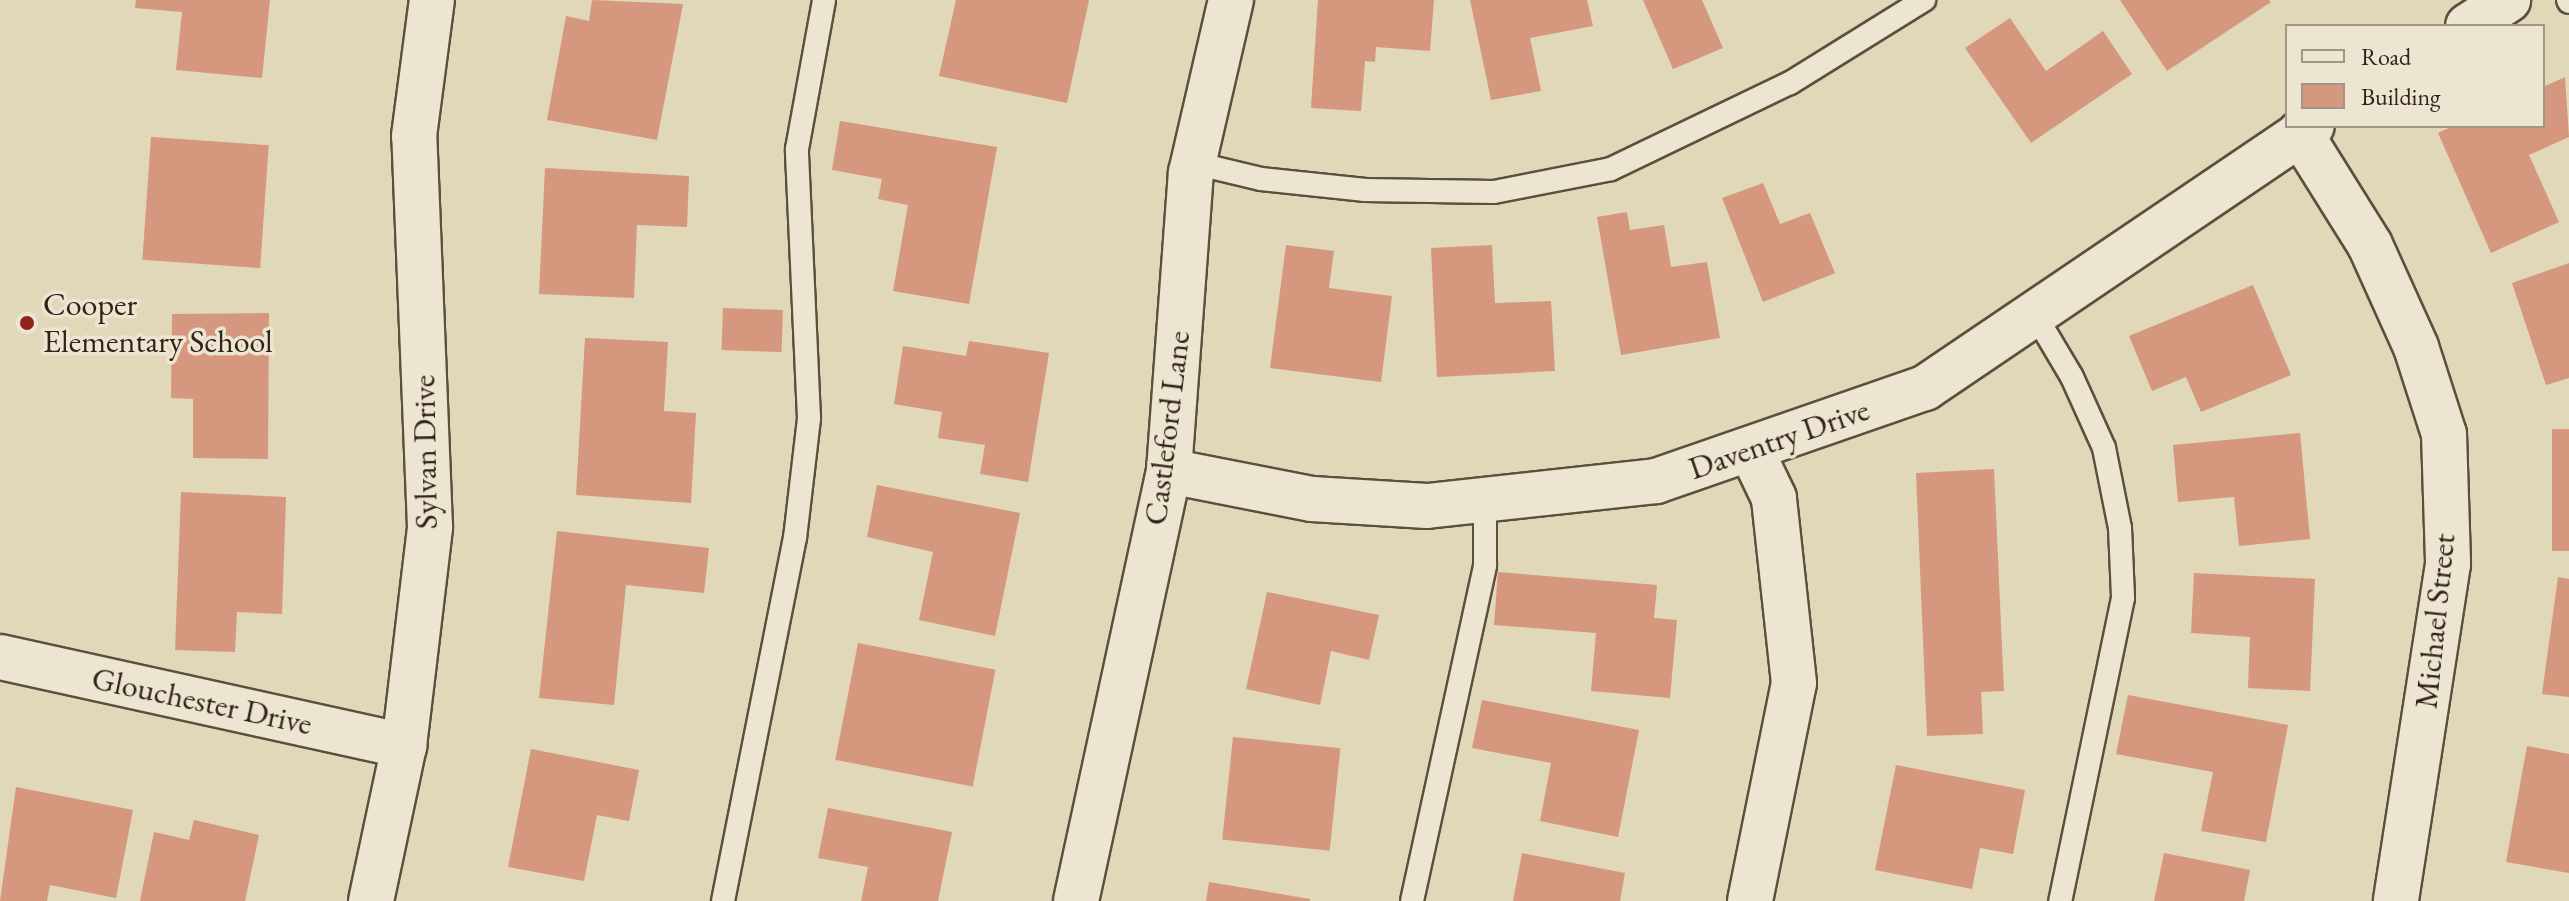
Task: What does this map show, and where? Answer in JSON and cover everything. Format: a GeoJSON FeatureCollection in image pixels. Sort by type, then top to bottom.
{"type":"FeatureCollection","features":[{"type":"Feature","properties":{"kind":"street","name":"Sylvan Drive"},"geometry":{"type":"LineString","coordinates":[[371,901],[404,746],[430,527],[414,136],[432,0]]}},
{"type":"Feature","properties":{"kind":"street","name":"Castleford Lane"},"geometry":{"type":"LineString","coordinates":[[1076,901],[1169,471],[1194,163],[1231,0]]}},
{"type":"Feature","properties":{"kind":"street"},"geometry":{"type":"LineString","coordinates":[[2471,24],[2508,0]]}},
{"type":"Feature","properties":{"kind":"street","name":"Daventry Drive"},"geometry":{"type":"LineString","coordinates":[[1169,471],[1312,499],[1427,506],[1656,481],[1925,388],[2306,130]]}},
{"type":"Feature","properties":{"kind":"street","name":"Michael Street"},"geometry":{"type":"LineString","coordinates":[[2306,130],[2370,245],[2416,347],[2444,434],[2448,564],[2396,901]]}},
{"type":"Feature","properties":{"kind":"street"},"geometry":{"type":"LineString","coordinates":[[1750,901],[1794,683],[1774,498],[1751,450]]}},
{"type":"Feature","properties":{"kind":"street","name":"Glouchester Drive"},"geometry":{"type":"LineString","coordinates":[[0,657],[404,746]]}},
{"type":"Feature","properties":{"kind":"lane"},"geometry":{"type":"LineString","coordinates":[[723,901],[795,538],[809,418],[797,149],[824,0]]}},
{"type":"Feature","properties":{"kind":"lane"},"geometry":{"type":"LineString","coordinates":[[1194,163],[1261,179],[1365,190],[1494,192],[1611,169],[1790,83],[1924,0]]}},
{"type":"Feature","properties":{"kind":"lane"},"geometry":{"type":"LineString","coordinates":[[2034,313],[2072,377],[2104,448],[2120,528],[2123,598],[2060,901]]}},
{"type":"Feature","properties":{"kind":"lane"},"geometry":{"type":"LineString","coordinates":[[1412,901],[1485,565],[1485,499]]}},
{"type":"Feature","properties":{"kind":"building"},"geometry":{"type":"Polygon","coordinates":[[[136,0],[270,0],[262,78],[176,70],[182,12],[135,8],[136,0]]]}},
{"type":"Feature","properties":{"kind":"building"},"geometry":{"type":"Polygon","coordinates":[[[592,0],[683,4],[657,140],[547,120],[566,16],[589,21],[592,0]]]}},
{"type":"Feature","properties":{"kind":"building"},"geometry":{"type":"Polygon","coordinates":[[[956,0],[1089,0],[1067,103],[939,76],[956,0]]]}},
{"type":"Feature","properties":{"kind":"building"},"geometry":{"type":"Polygon","coordinates":[[[1318,0],[1434,0],[1430,51],[1376,47],[1375,62],[1365,61],[1361,111],[1311,108],[1318,0]]]}},
{"type":"Feature","properties":{"kind":"building"},"geometry":{"type":"Polygon","coordinates":[[[1470,0],[1587,0],[1593,26],[1530,38],[1541,91],[1491,100],[1470,0]]]}},
{"type":"Feature","properties":{"kind":"building"},"geometry":{"type":"Polygon","coordinates":[[[1643,0],[1702,0],[1723,48],[1673,69],[1643,0]]]}},
{"type":"Feature","properties":{"kind":"building"},"geometry":{"type":"Polygon","coordinates":[[[2120,0],[2269,0],[2271,2],[2167,71],[2120,0]]]}},
{"type":"Feature","properties":{"kind":"building"},"geometry":{"type":"Polygon","coordinates":[[[2010,18],[2046,71],[2103,31],[2132,74],[2031,143],[1965,48],[2010,18]]]}},
{"type":"Feature","properties":{"kind":"building"},"geometry":{"type":"Polygon","coordinates":[[[2565,77],[2569,137],[2529,155],[2559,222],[2491,253],[2438,133],[2449,128],[2545,128],[2545,86],[2565,77]]]}},
{"type":"Feature","properties":{"kind":"building"},"geometry":{"type":"Polygon","coordinates":[[[840,121],[997,147],[969,304],[893,291],[908,205],[878,199],[882,179],[832,170],[840,121]]]}},
{"type":"Feature","properties":{"kind":"building"},"geometry":{"type":"Polygon","coordinates":[[[151,137],[269,145],[260,268],[142,260],[151,137]]]}},
{"type":"Feature","properties":{"kind":"building"},"geometry":{"type":"Polygon","coordinates":[[[545,168],[689,176],[687,227],[637,225],[634,298],[539,294],[545,168]]]}},
{"type":"Feature","properties":{"kind":"building"},"geometry":{"type":"Polygon","coordinates":[[[1763,183],[1780,224],[1810,213],[1835,273],[1763,302],[1722,198],[1763,183]]]}},
{"type":"Feature","properties":{"kind":"building"},"geometry":{"type":"Polygon","coordinates":[[[1627,212],[1630,230],[1664,225],[1671,267],[1707,262],[1720,338],[1621,355],[1597,217],[1627,212]]]}},
{"type":"Feature","properties":{"kind":"building"},"geometry":{"type":"Polygon","coordinates":[[[1286,245],[1334,251],[1329,288],[1392,296],[1381,382],[1270,368],[1286,245]]]}},
{"type":"Feature","properties":{"kind":"building"},"geometry":{"type":"Polygon","coordinates":[[[1492,245],[1495,303],[1551,301],[1555,371],[1437,377],[1431,248],[1492,245]]]}},
{"type":"Feature","properties":{"kind":"building"},"geometry":{"type":"Polygon","coordinates":[[[2569,263],[2569,378],[2546,385],[2512,283],[2569,263]]]}},
{"type":"Feature","properties":{"kind":"building"},"geometry":{"type":"Polygon","coordinates":[[[2253,285],[2291,375],[2201,412],[2186,377],[2152,391],[2129,336],[2253,285]]]}},
{"type":"Feature","properties":{"kind":"building"},"geometry":{"type":"Polygon","coordinates":[[[723,308],[783,310],[781,352],[722,350],[723,308]]]}},
{"type":"Feature","properties":{"kind":"building"},"geometry":{"type":"Polygon","coordinates":[[[269,313],[268,459],[193,458],[193,399],[171,398],[172,314],[269,313]]]}},
{"type":"Feature","properties":{"kind":"building"},"geometry":{"type":"Polygon","coordinates":[[[585,338],[668,342],[664,411],[696,413],[691,503],[576,495],[585,338]]]}},
{"type":"Feature","properties":{"kind":"building"},"geometry":{"type":"Polygon","coordinates":[[[969,341],[1049,353],[1028,482],[980,474],[985,445],[938,438],[942,412],[894,404],[903,346],[966,356],[969,341]]]}},
{"type":"Feature","properties":{"kind":"building"},"geometry":{"type":"Polygon","coordinates":[[[2552,429],[2569,429],[2569,551],[2552,551],[2552,429]]]}},
{"type":"Feature","properties":{"kind":"building"},"geometry":{"type":"Polygon","coordinates":[[[2300,433],[2310,539],[2239,546],[2234,497],[2178,502],[2173,445],[2300,433]]]}},
{"type":"Feature","properties":{"kind":"building"},"geometry":{"type":"Polygon","coordinates":[[[1994,469],[2004,691],[1981,692],[1983,734],[1927,736],[1916,473],[1994,469]]]}},
{"type":"Feature","properties":{"kind":"building"},"geometry":{"type":"Polygon","coordinates":[[[877,485],[1020,513],[995,636],[919,620],[933,552],[867,537],[877,485]]]}},
{"type":"Feature","properties":{"kind":"building"},"geometry":{"type":"Polygon","coordinates":[[[181,492],[286,497],[282,614],[237,612],[235,652],[175,650],[181,492]]]}},
{"type":"Feature","properties":{"kind":"building"},"geometry":{"type":"Polygon","coordinates":[[[557,531],[709,548],[704,593],[626,585],[614,705],[539,698],[557,531]]]}},
{"type":"Feature","properties":{"kind":"building"},"geometry":{"type":"Polygon","coordinates":[[[1498,572],[1657,585],[1654,618],[1677,620],[1670,698],[1591,691],[1596,633],[1494,625],[1498,572]]]}},
{"type":"Feature","properties":{"kind":"building"},"geometry":{"type":"Polygon","coordinates":[[[2194,573],[2315,579],[2310,691],[2248,688],[2250,637],[2191,633],[2194,573]]]}},
{"type":"Feature","properties":{"kind":"building"},"geometry":{"type":"Polygon","coordinates":[[[2558,577],[2569,579],[2569,697],[2542,694],[2558,577]]]}},
{"type":"Feature","properties":{"kind":"building"},"geometry":{"type":"Polygon","coordinates":[[[1267,592],[1379,615],[1369,660],[1331,651],[1320,705],[1246,689],[1267,592]]]}},
{"type":"Feature","properties":{"kind":"building"},"geometry":{"type":"Polygon","coordinates":[[[858,643],[995,670],[973,787],[835,760],[858,643]]]}},
{"type":"Feature","properties":{"kind":"building"},"geometry":{"type":"Polygon","coordinates":[[[2128,695],[2288,725],[2266,842],[2201,831],[2213,772],[2116,754],[2128,695]]]}},
{"type":"Feature","properties":{"kind":"building"},"geometry":{"type":"Polygon","coordinates":[[[1482,700],[1639,730],[1618,837],[1540,821],[1551,763],[1472,748],[1482,700]]]}},
{"type":"Feature","properties":{"kind":"building"},"geometry":{"type":"Polygon","coordinates":[[[1233,737],[1340,748],[1330,851],[1222,839],[1233,737]]]}},
{"type":"Feature","properties":{"kind":"building"},"geometry":{"type":"Polygon","coordinates":[[[2527,746],[2569,754],[2569,873],[2506,862],[2527,746]]]}},
{"type":"Feature","properties":{"kind":"building"},"geometry":{"type":"Polygon","coordinates":[[[531,749],[639,770],[629,821],[597,815],[584,881],[508,867],[531,749]]]}},
{"type":"Feature","properties":{"kind":"building"},"geometry":{"type":"Polygon","coordinates":[[[1896,765],[2025,790],[2013,854],[1980,848],[1972,889],[1875,870],[1896,765]]]}},
{"type":"Feature","properties":{"kind":"building"},"geometry":{"type":"Polygon","coordinates":[[[16,787],[133,810],[116,898],[50,885],[47,901],[0,901],[16,787]]]}},
{"type":"Feature","properties":{"kind":"building"},"geometry":{"type":"Polygon","coordinates":[[[828,808],[952,832],[938,901],[861,901],[868,867],[818,858],[828,808]]]}},
{"type":"Feature","properties":{"kind":"building"},"geometry":{"type":"Polygon","coordinates":[[[194,820],[259,835],[245,901],[140,901],[154,832],[189,840],[194,820]]]}},
{"type":"Feature","properties":{"kind":"building"},"geometry":{"type":"Polygon","coordinates":[[[1522,853],[1625,873],[1620,901],[1513,901],[1522,853]]]}},
{"type":"Feature","properties":{"kind":"building"},"geometry":{"type":"Polygon","coordinates":[[[2164,853],[2250,870],[2244,901],[2154,901],[2164,853]]]}},
{"type":"Feature","properties":{"kind":"building"},"geometry":{"type":"Polygon","coordinates":[[[1209,882],[1310,899],[1310,901],[1206,901],[1209,882]]]}},
{"type":"Feature","properties":{"kind":"place","name":"Cooper Elementary School"},"geometry":{"type":"Point","coordinates":[27,323]}}]}
